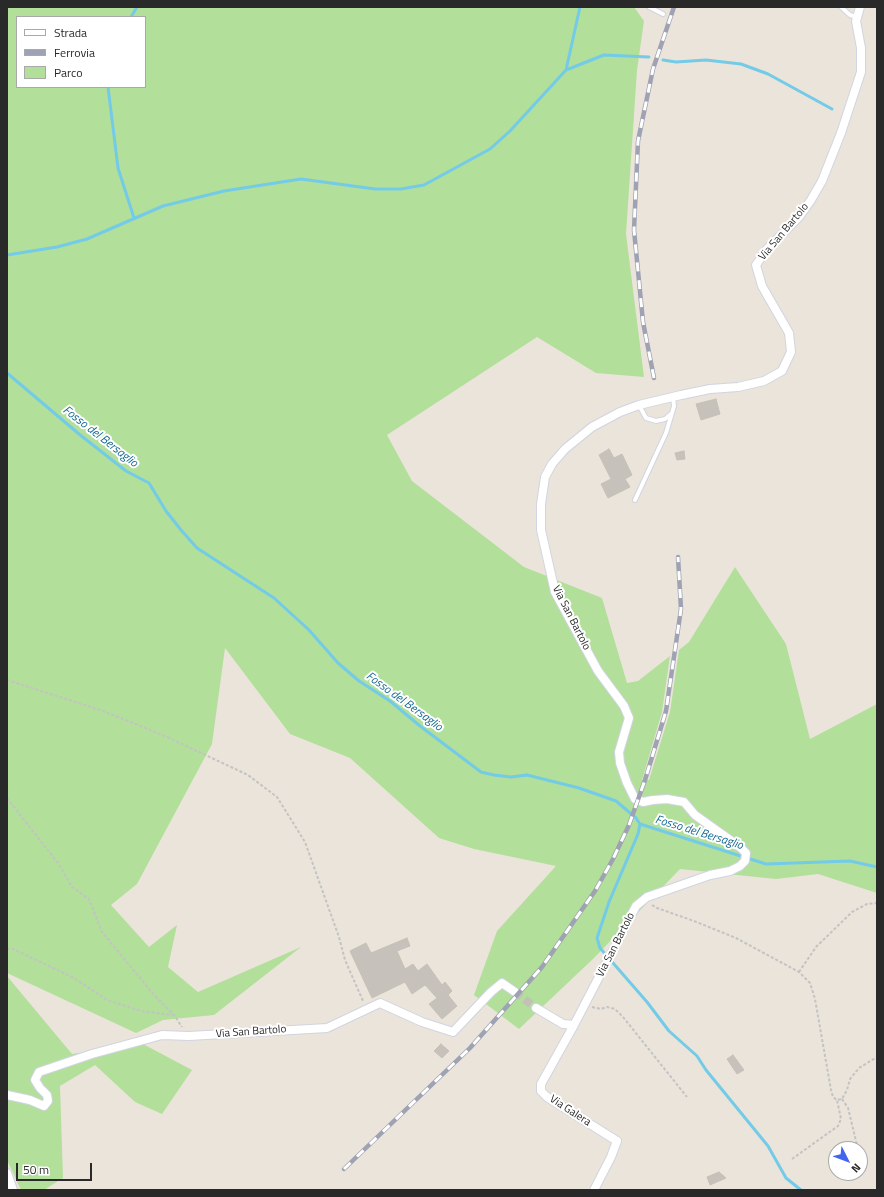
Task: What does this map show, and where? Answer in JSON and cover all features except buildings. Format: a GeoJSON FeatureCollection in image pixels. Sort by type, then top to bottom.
{"type":"FeatureCollection","features":[{"type":"Feature","properties":{"kind":"street"},"geometry":{"type":"LineString","coordinates":[[857,17],[860,7]]}},
{"type":"Feature","properties":{"kind":"street","name":"Via San Bartolo"},"geometry":{"type":"LineString","coordinates":[[574,1025],[636,906],[647,897],[710,875],[730,871],[740,866],[746,857],[736,844],[695,815],[684,802],[667,799],[643,802],[635,799],[627,783],[620,763],[619,752],[629,718],[624,706],[598,671],[555,592],[541,530],[541,504],[545,477],[552,464],[564,449],[592,427],[620,412],[639,405],[710,388],[738,387],[764,381],[782,370],[791,352],[789,333],[762,286],[756,265],[767,249],[799,217],[822,181],[841,133],[861,72],[861,48],[856,21],[857,17]]}},
{"type":"Feature","properties":{"kind":"street","name":"Via San Bartolo"},"geometry":{"type":"LineString","coordinates":[[7,1095],[30,1100],[44,1106],[48,1101],[47,1095],[35,1080],[39,1072],[92,1054],[162,1035],[189,1036],[327,1028],[380,1003],[422,1022],[453,1032],[491,992],[502,983],[515,992]]}},
{"type":"Feature","properties":{"kind":"street"},"geometry":{"type":"LineString","coordinates":[[536,1008],[563,1024],[574,1025]]}},
{"type":"Feature","properties":{"kind":"street","name":"Via Galera"},"geometry":{"type":"LineString","coordinates":[[574,1025],[541,1084],[541,1091],[617,1141],[611,1157],[594,1190]]}},
{"type":"Feature","properties":{"kind":"street"},"geometry":{"type":"LineString","coordinates":[[7,1173],[13,1190]]}},
{"type":"Feature","properties":{"kind":"lane"},"geometry":{"type":"LineString","coordinates":[[648,7],[663,14]]}},
{"type":"Feature","properties":{"kind":"lane"},"geometry":{"type":"LineString","coordinates":[[841,7],[857,17]]}},
{"type":"Feature","properties":{"kind":"lane"},"geometry":{"type":"LineString","coordinates":[[635,500],[666,433],[674,406],[672,397]]}},
{"type":"Feature","properties":{"kind":"lane"},"geometry":{"type":"LineString","coordinates":[[639,405],[646,418],[656,420],[665,419],[672,413]]}},
{"type":"Feature","properties":{"kind":"path"},"geometry":{"type":"LineString","coordinates":[[7,680],[103,710],[165,736],[248,775],[277,797],[305,842],[339,937],[345,960],[367,1010]]}},
{"type":"Feature","properties":{"kind":"path"},"geometry":{"type":"LineString","coordinates":[[7,798],[60,866],[72,887],[89,899],[102,932],[154,995],[174,1015],[189,1036]]}},
{"type":"Feature","properties":{"kind":"path"},"geometry":{"type":"LineString","coordinates":[[644,899],[657,908],[736,938],[799,972],[810,983],[815,999],[831,1090],[833,1097],[837,1100],[841,1119],[838,1126],[792,1159]]}},
{"type":"Feature","properties":{"kind":"path"},"geometry":{"type":"LineString","coordinates":[[799,972],[816,947],[852,912],[867,904],[877,903]]}},
{"type":"Feature","properties":{"kind":"path"},"geometry":{"type":"LineString","coordinates":[[7,949],[11,948],[74,978],[107,1000],[141,1011],[174,1015]]}},
{"type":"Feature","properties":{"kind":"path"},"geometry":{"type":"LineString","coordinates":[[585,1004],[594,1008],[601,1009],[608,1007],[615,1009],[687,1097]]}},
{"type":"Feature","properties":{"kind":"path"},"geometry":{"type":"LineString","coordinates":[[837,1100],[842,1099],[847,1090],[850,1079],[859,1068],[877,1057]]}},
{"type":"Feature","properties":{"kind":"path"},"geometry":{"type":"LineString","coordinates":[[842,1099],[848,1108],[856,1141]]}},
{"type":"Feature","properties":{"kind":"green space"},"geometry":{"type":"Polygon","coordinates":[[[7,7],[634,7],[644,21],[637,70],[626,234],[644,377],[596,373],[537,337],[387,435],[412,481],[524,567],[602,598],[627,683],[638,681],[670,656],[662,712],[642,780],[649,780],[670,712],[679,650],[689,642],[735,567],[786,644],[810,739],[877,704],[877,893],[818,874],[776,879],[680,869],[595,957],[519,1029],[474,995],[497,931],[556,866],[474,849],[439,838],[350,758],[290,734],[225,648],[212,744],[137,884],[111,905],[149,947],[177,925],[168,967],[198,992],[301,947],[214,1015],[163,1020],[136,1033],[7,973],[7,7]]]}},
{"type":"Feature","properties":{"kind":"green space"},"geometry":{"type":"Polygon","coordinates":[[[7,976],[72,1054],[143,1044],[192,1070],[162,1114],[135,1102],[95,1065],[60,1086],[63,1178],[44,1190],[21,1190],[7,1160],[7,976]]]}},
{"type":"Feature","properties":{"kind":"waterway"},"geometry":{"type":"LineString","coordinates":[[132,16],[137,7]]}},
{"type":"Feature","properties":{"kind":"waterway"},"geometry":{"type":"LineString","coordinates":[[566,70],[580,7]]}},
{"type":"Feature","properties":{"kind":"waterway"},"geometry":{"type":"LineString","coordinates":[[7,255],[57,247],[87,239],[163,206],[224,191],[301,179],[375,189],[401,189],[424,185],[490,149],[510,131],[566,70],[604,55],[649,57]]}},
{"type":"Feature","properties":{"kind":"waterway"},"geometry":{"type":"LineString","coordinates":[[663,60],[676,62],[706,60],[741,64],[768,74],[832,109]]}},
{"type":"Feature","properties":{"kind":"waterway"},"geometry":{"type":"LineString","coordinates":[[108,88],[118,168],[134,218]]}},
{"type":"Feature","properties":{"kind":"waterway","name":"Fosso del Bersaglio"},"geometry":{"type":"LineString","coordinates":[[7,373],[79,434],[126,471],[149,483],[166,511],[197,548],[274,598],[309,630],[338,663],[359,681],[390,701],[420,726],[481,772],[511,777],[527,775],[579,788],[616,801],[636,818],[640,824],[766,864],[850,861],[877,867]]}},
{"type":"Feature","properties":{"kind":"waterway"},"geometry":{"type":"LineString","coordinates":[[640,824],[638,834],[609,902],[597,938],[600,948],[647,1002],[669,1031],[697,1056],[706,1070],[768,1146],[786,1178],[801,1190]]}},
{"type":"Feature","properties":{"kind":"tunnel"},"geometry":{"type":"LineString","coordinates":[[515,992],[536,1008]]}},
{"type":"Feature","properties":{"kind":"railway"},"geometry":{"type":"LineString","coordinates":[[654,378],[643,322],[634,230],[638,141],[653,69],[674,7]]}},
{"type":"Feature","properties":{"kind":"railway"},"geometry":{"type":"LineString","coordinates":[[344,1169],[470,1048],[542,967],[595,891],[613,859],[629,825],[645,780],[666,711],[681,609],[678,557]]}}]}
